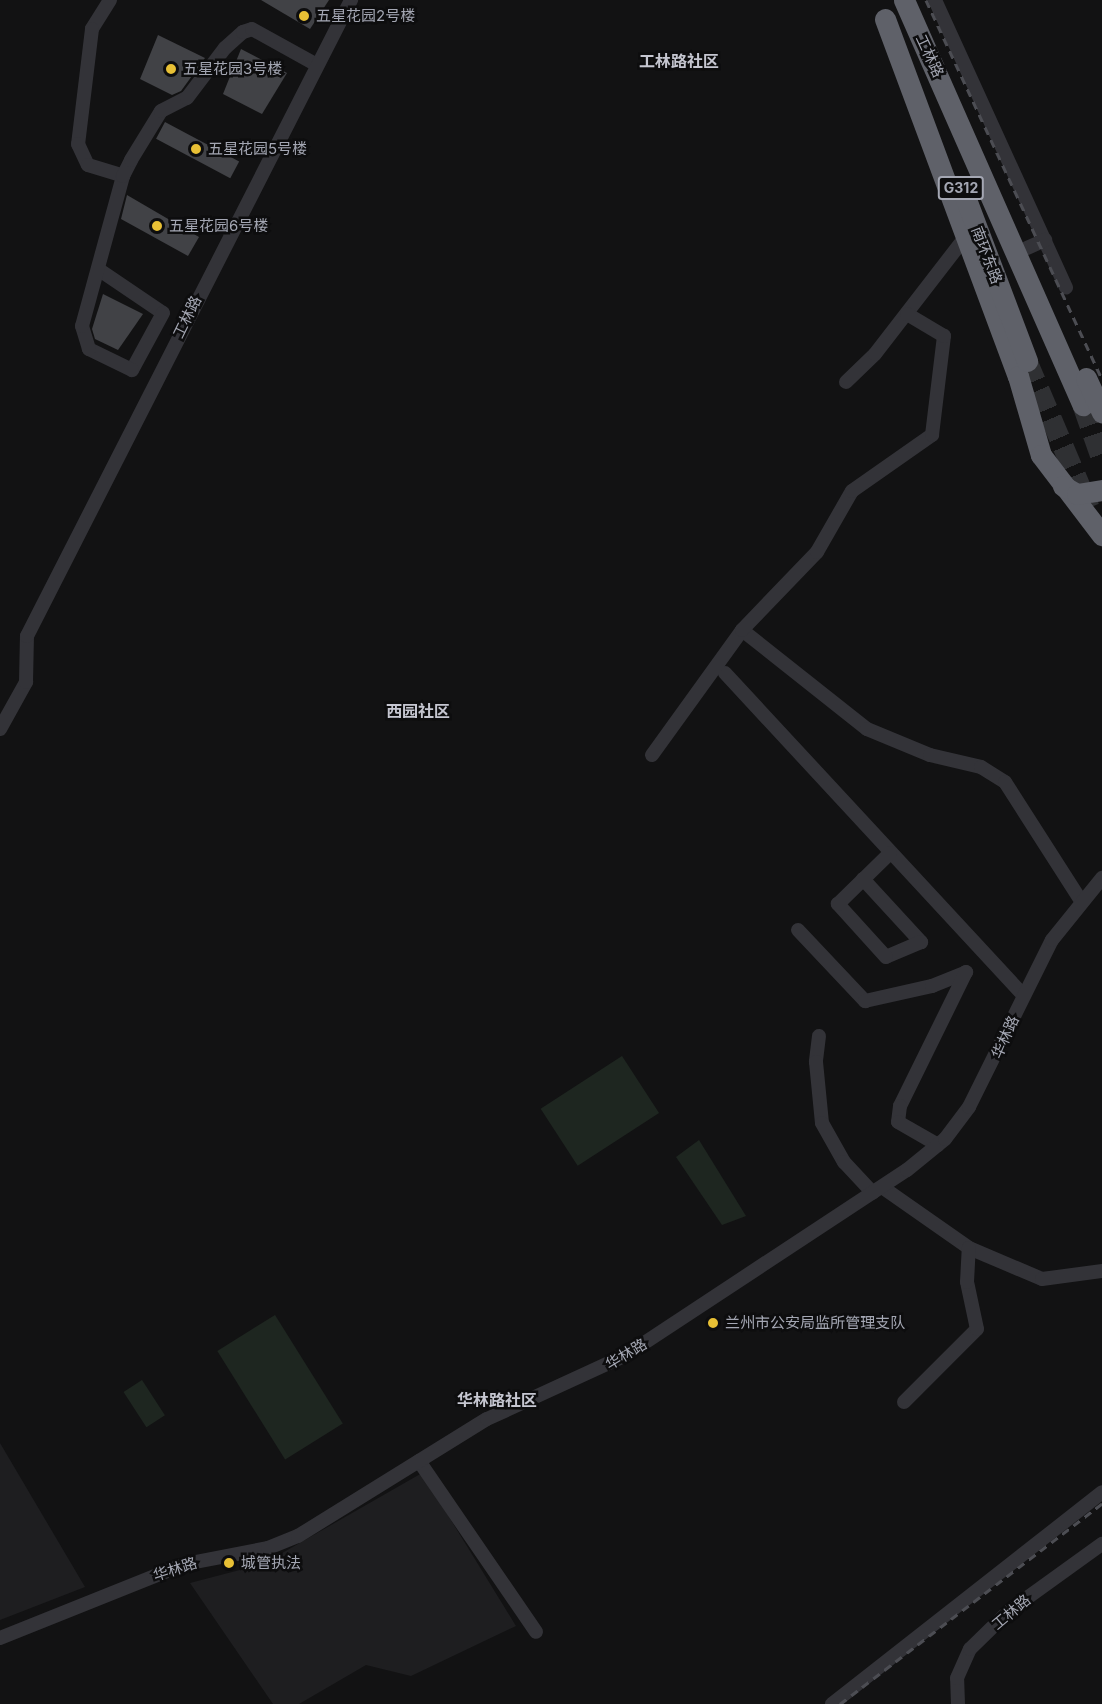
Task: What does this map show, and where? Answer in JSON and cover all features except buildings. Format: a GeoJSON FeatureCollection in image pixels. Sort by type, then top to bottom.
{"type":"FeatureCollection","features":[{"type":"Feature","properties":{"kind":"highway","name":"工林路"},"geometry":{"type":"LineString","coordinates":[[904,0],[955,111]]}},
{"type":"Feature","properties":{"kind":"highway"},"geometry":{"type":"LineString","coordinates":[[881,9],[964,239],[1018,376],[1041,455],[1058,482],[1102,535]]}},
{"type":"Feature","properties":{"kind":"highway","name":"南环东路"},"geometry":{"type":"LineString","coordinates":[[881,9],[925,93],[1027,361]]}},
{"type":"Feature","properties":{"kind":"highway"},"geometry":{"type":"LineString","coordinates":[[955,111],[983,150],[1036,244],[1093,409]]}},
{"type":"Feature","properties":{"kind":"highway","name":"南环东路"},"geometry":{"type":"LineString","coordinates":[[955,111],[1093,409]]}},
{"type":"Feature","properties":{"kind":"highway"},"geometry":{"type":"LineString","coordinates":[[1058,482],[1077,494],[1102,490]]}},
{"type":"Feature","properties":{"kind":"street"},"geometry":{"type":"LineString","coordinates":[[110,0],[92,29],[78,144],[88,165],[123,177]]}},
{"type":"Feature","properties":{"kind":"street","name":"工林路"},"geometry":{"type":"LineString","coordinates":[[0,729],[26,682],[27,636],[351,0]]}},
{"type":"Feature","properties":{"kind":"street"},"geometry":{"type":"LineString","coordinates":[[935,0],[1036,244],[1066,288]]}},
{"type":"Feature","properties":{"kind":"street"},"geometry":{"type":"LineString","coordinates":[[98,269],[163,313],[132,370],[84,344],[82,326],[123,177],[161,111],[187,98],[225,48],[243,32],[252,29],[317,65]]}},
{"type":"Feature","properties":{"kind":"street"},"geometry":{"type":"LineString","coordinates":[[846,382],[908,314],[964,239]]}},
{"type":"Feature","properties":{"kind":"street"},"geometry":{"type":"LineString","coordinates":[[652,755],[741,630],[817,552],[852,491],[932,435],[944,336],[908,314]]}},
{"type":"Feature","properties":{"kind":"street"},"geometry":{"type":"LineString","coordinates":[[741,630],[867,729],[930,755],[981,766],[1005,782],[1081,901]]}},
{"type":"Feature","properties":{"kind":"street"},"geometry":{"type":"LineString","coordinates":[[725,673],[1023,994]]}},
{"type":"Feature","properties":{"kind":"street"},"geometry":{"type":"LineString","coordinates":[[863,879],[921,942],[886,957],[838,904],[863,879],[890,852]]}},
{"type":"Feature","properties":{"kind":"street","name":"华林路"},"geometry":{"type":"LineString","coordinates":[[0,1638],[185,1564],[282,1544],[513,1405],[567,1386],[626,1355],[878,1190],[938,1144],[969,1107],[1023,994],[1052,940],[1081,901],[1102,878]]}},
{"type":"Feature","properties":{"kind":"street"},"geometry":{"type":"LineString","coordinates":[[798,930],[865,1001],[932,986],[966,972],[900,1106],[897,1122],[938,1144]]}},
{"type":"Feature","properties":{"kind":"street"},"geometry":{"type":"LineString","coordinates":[[819,1036],[822,1123],[844,1162],[878,1190],[969,1248],[1042,1279],[1102,1271]]}},
{"type":"Feature","properties":{"kind":"street"},"geometry":{"type":"LineString","coordinates":[[904,1402],[976,1329],[967,1282],[969,1248]]}},
{"type":"Feature","properties":{"kind":"street"},"geometry":{"type":"LineString","coordinates":[[419,1461],[536,1632]]}},
{"type":"Feature","properties":{"kind":"street"},"geometry":{"type":"LineString","coordinates":[[832,1704],[1102,1492]]}},
{"type":"Feature","properties":{"kind":"street","name":"工林路"},"geometry":{"type":"LineString","coordinates":[[958,1704],[957,1678],[970,1649],[1009,1611],[1102,1544]]}},
{"type":"Feature","properties":{"kind":"shaded area"},"geometry":{"type":"Polygon","coordinates":[[[622,1056],[659,1113],[578,1166],[541,1109],[622,1056]]]}},
{"type":"Feature","properties":{"kind":"shaded area"},"geometry":{"type":"Polygon","coordinates":[[[699,1140],[746,1216],[722,1225],[676,1157],[699,1140]]]}},
{"type":"Feature","properties":{"kind":"shaded area"},"geometry":{"type":"Polygon","coordinates":[[[275,1315],[343,1424],[285,1460],[217,1351],[275,1315]]]}},
{"type":"Feature","properties":{"kind":"shaded area"},"geometry":{"type":"Polygon","coordinates":[[[142,1380],[165,1415],[146,1427],[124,1392],[142,1380]]]}},
{"type":"Feature","properties":{"kind":"shaded area"},"geometry":{"type":"Polygon","coordinates":[[[0,1443],[85,1587],[0,1620],[0,1443]]]}},
{"type":"Feature","properties":{"kind":"shaded area"},"geometry":{"type":"Polygon","coordinates":[[[422,1473],[516,1626],[411,1676],[366,1665],[299,1704],[273,1704],[190,1583],[263,1564],[422,1473]]]}},
{"type":"Feature","properties":{"kind":"tunnel"},"geometry":{"type":"LineString","coordinates":[[1027,361],[1089,507]]}},
{"type":"Feature","properties":{"kind":"tunnel"},"geometry":{"type":"LineString","coordinates":[[1083,405],[1102,459]]}},
{"type":"Feature","properties":{"kind":"railway"},"geometry":{"type":"LineString","coordinates":[[926,0],[1102,380]]}},
{"type":"Feature","properties":{"kind":"railway"},"geometry":{"type":"LineString","coordinates":[[840,1704],[1102,1504]]}},
{"type":"Feature","properties":{"kind":"place","name":"五星花园2号楼"},"geometry":{"type":"Point","coordinates":[304,16]}},
{"type":"Feature","properties":{"kind":"place","name":"五星花园3号楼"},"geometry":{"type":"Point","coordinates":[171,69]}},
{"type":"Feature","properties":{"kind":"place","name":"五星花园5号楼"},"geometry":{"type":"Point","coordinates":[196,149]}},
{"type":"Feature","properties":{"kind":"place","name":"五星花园6号楼"},"geometry":{"type":"Point","coordinates":[157,226]}},
{"type":"Feature","properties":{"kind":"place","name":"兰州市公安局监所管理支队"},"geometry":{"type":"Point","coordinates":[713,1323]}},
{"type":"Feature","properties":{"kind":"place","name":"城管执法"},"geometry":{"type":"Point","coordinates":[229,1563]}},
{"type":"Feature","properties":{"kind":"district","name":"工林路社区"},"geometry":{"type":"Point","coordinates":[679,61]}},
{"type":"Feature","properties":{"kind":"district","name":"西园社区"},"geometry":{"type":"Point","coordinates":[418,711]}},
{"type":"Feature","properties":{"kind":"district","name":"华林路社区"},"geometry":{"type":"Point","coordinates":[497,1400]}}]}
